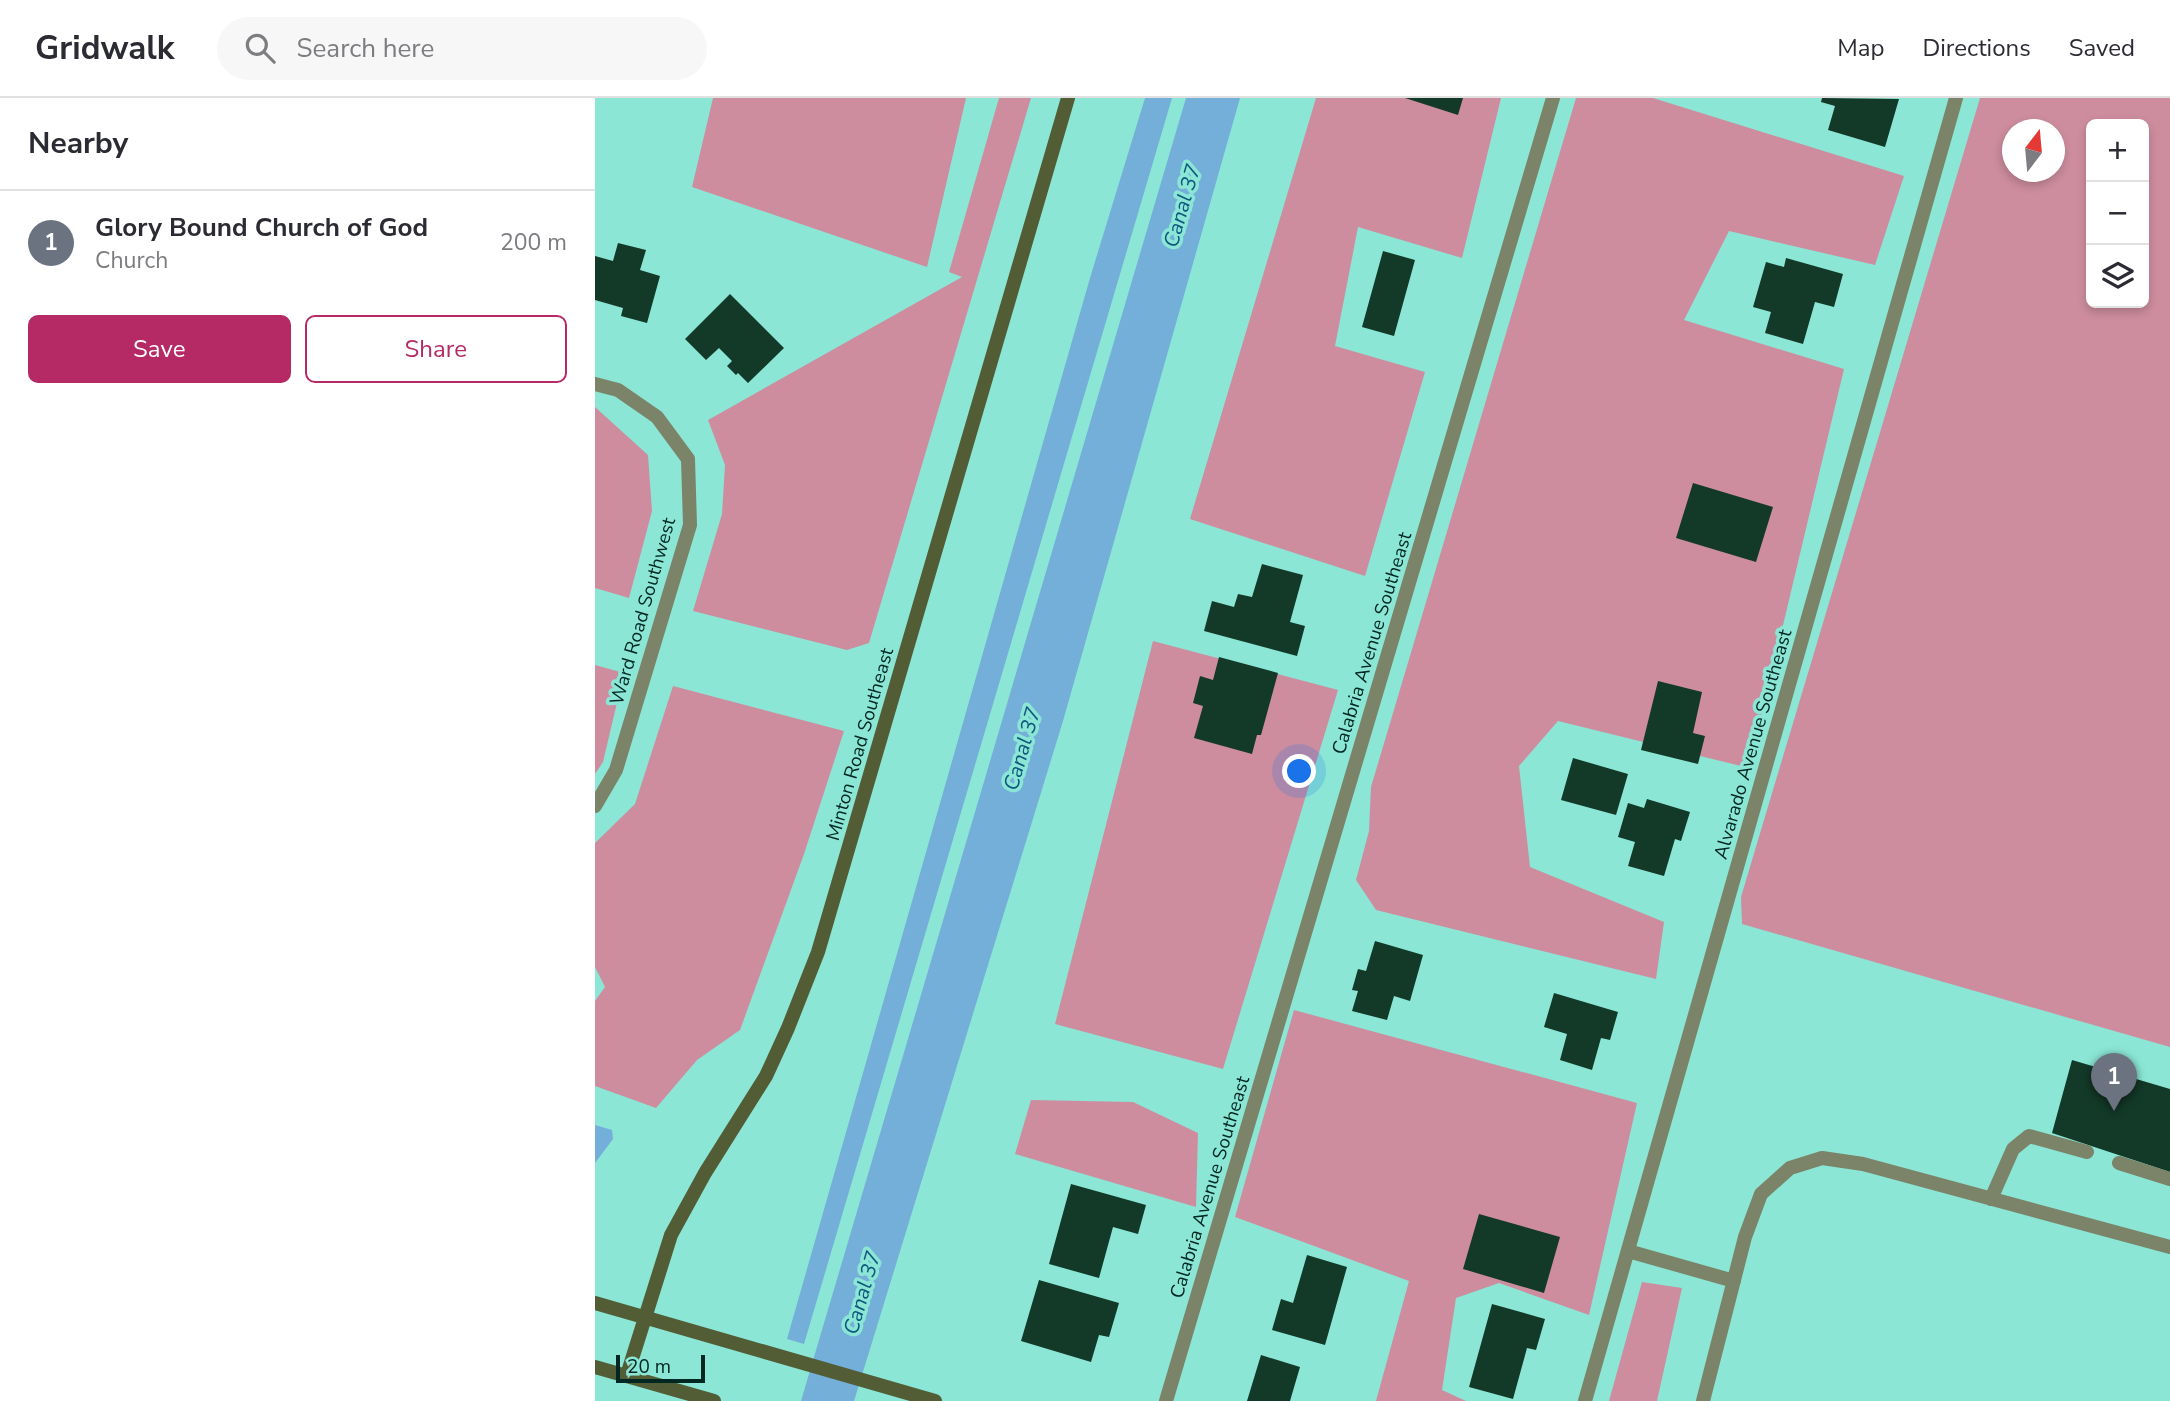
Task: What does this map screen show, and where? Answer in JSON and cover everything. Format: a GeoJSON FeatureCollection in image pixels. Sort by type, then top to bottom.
{"type":"FeatureCollection","features":[{"type":"Feature","properties":{"kind":"street","name":"Minton Road Southeast"},"geometry":{"type":"LineString","coordinates":[[627,1376],[671,1236],[705,1173],[766,1076],[818,953],[1068,98]]}},
{"type":"Feature","properties":{"kind":"street","name":"Calabria Avenue Southeast"},"geometry":{"type":"LineString","coordinates":[[1166,1401],[1553,98]]}},
{"type":"Feature","properties":{"kind":"street","name":"Alvarado Avenue Southeast"},"geometry":{"type":"LineString","coordinates":[[1585,1401],[1956,98]]}},
{"type":"Feature","properties":{"kind":"street","name":"Ward Road Southwest"},"geometry":{"type":"LineString","coordinates":[[595,384],[618,390],[657,417],[688,459],[690,525],[616,770],[595,806]]}},
{"type":"Feature","properties":{"kind":"street"},"geometry":{"type":"LineString","coordinates":[[1991,1199],[2013,1149],[2029,1136],[2087,1152]]}},
{"type":"Feature","properties":{"kind":"street"},"geometry":{"type":"LineString","coordinates":[[1703,1401],[1745,1237],[1761,1194],[1790,1168],[1822,1158],[1863,1164],[2170,1247]]}},
{"type":"Feature","properties":{"kind":"street"},"geometry":{"type":"LineString","coordinates":[[2119,1163],[2170,1179]]}},
{"type":"Feature","properties":{"kind":"street"},"geometry":{"type":"LineString","coordinates":[[1628,1251],[1734,1280]]}},
{"type":"Feature","properties":{"kind":"street"},"geometry":{"type":"LineString","coordinates":[[595,1303],[935,1401]]}},
{"type":"Feature","properties":{"kind":"street"},"geometry":{"type":"LineString","coordinates":[[595,1367],[715,1401]]}},
{"type":"Feature","properties":{"kind":"shaded area"},"geometry":{"type":"Polygon","coordinates":[[[713,98],[966,98],[927,267],[692,187],[713,98]]]}},
{"type":"Feature","properties":{"kind":"shaded area"},"geometry":{"type":"Polygon","coordinates":[[[999,98],[1031,98],[869,643],[847,650],[693,611],[722,514],[725,465],[708,420],[962,277],[949,272],[999,98]]]}},
{"type":"Feature","properties":{"kind":"shaded area"},"geometry":{"type":"Polygon","coordinates":[[[1316,98],[1501,98],[1462,258],[1358,227],[1335,346],[1425,372],[1365,576],[1190,519],[1316,98]]]}},
{"type":"Feature","properties":{"kind":"shaded area"},"geometry":{"type":"Polygon","coordinates":[[[1576,98],[1653,98],[1904,176],[1875,265],[1729,231],[1684,320],[1844,369],[1749,768],[1558,721],[1519,766],[1530,867],[1664,922],[1656,979],[1376,910],[1356,880],[1369,831],[1371,787],[1576,98]]]}},
{"type":"Feature","properties":{"kind":"shaded area"},"geometry":{"type":"Polygon","coordinates":[[[1980,98],[2170,98],[2170,1047],[1742,924],[1741,897],[1980,98]]]}},
{"type":"Feature","properties":{"kind":"shaded area"},"geometry":{"type":"Polygon","coordinates":[[[595,407],[648,455],[652,511],[629,598],[595,588],[595,407]]]}},
{"type":"Feature","properties":{"kind":"shaded area"},"geometry":{"type":"Polygon","coordinates":[[[1153,641],[1338,690],[1223,1069],[1055,1024],[1153,641]]]}},
{"type":"Feature","properties":{"kind":"shaded area"},"geometry":{"type":"Polygon","coordinates":[[[595,665],[624,673],[603,762],[595,774],[595,665]]]}},
{"type":"Feature","properties":{"kind":"shaded area"},"geometry":{"type":"Polygon","coordinates":[[[673,686],[844,731],[804,854],[740,1030],[697,1060],[656,1108],[595,1086],[595,1001],[605,987],[595,967],[595,843],[635,804],[673,686]]]}},
{"type":"Feature","properties":{"kind":"shaded area"},"geometry":{"type":"Polygon","coordinates":[[[1294,1010],[1637,1103],[1589,1315],[1499,1283],[1456,1298],[1442,1390],[1466,1401],[1376,1401],[1409,1281],[1235,1217],[1294,1010]]]}},
{"type":"Feature","properties":{"kind":"shaded area"},"geometry":{"type":"Polygon","coordinates":[[[1031,1100],[1133,1102],[1198,1133],[1196,1207],[1015,1154],[1031,1100]]]}},
{"type":"Feature","properties":{"kind":"shaded area"},"geometry":{"type":"Polygon","coordinates":[[[1642,1282],[1682,1288],[1657,1401],[1609,1401],[1642,1282]]]}},
{"type":"Feature","properties":{"kind":"water"},"geometry":{"type":"Polygon","coordinates":[[[1145,98],[1172,98],[804,1344],[787,1339],[1090,278],[1145,98]]]}},
{"type":"Feature","properties":{"kind":"water","name":"Canal 37"},"geometry":{"type":"Polygon","coordinates":[[[1186,98],[1240,98],[1063,721],[854,1401],[801,1401],[1186,98]]]}},
{"type":"Feature","properties":{"kind":"water"},"geometry":{"type":"Polygon","coordinates":[[[595,1125],[612,1130],[613,1139],[595,1163],[595,1125]]]}},
{"type":"Feature","properties":{"kind":"building"},"geometry":{"type":"Polygon","coordinates":[[[1405,98],[1463,98],[1458,115],[1405,98]]]}},
{"type":"Feature","properties":{"kind":"building"},"geometry":{"type":"Polygon","coordinates":[[[1822,98],[1899,99],[1885,147],[1828,130],[1835,106],[1821,102],[1822,98]]]}},
{"type":"Feature","properties":{"kind":"building"},"geometry":{"type":"Polygon","coordinates":[[[618,243],[646,250],[640,270],[660,276],[647,323],[621,316],[623,308],[595,300],[595,256],[613,261],[618,243]]]}},
{"type":"Feature","properties":{"kind":"building"},"geometry":{"type":"Polygon","coordinates":[[[1383,251],[1415,260],[1394,336],[1362,327],[1383,251]]]}},
{"type":"Feature","properties":{"kind":"building"},"geometry":{"type":"Polygon","coordinates":[[[1786,258],[1843,274],[1834,307],[1815,302],[1803,344],[1765,333],[1771,312],[1753,307],[1766,262],[1784,267],[1786,258]]]}},
{"type":"Feature","properties":{"kind":"building"},"geometry":{"type":"Polygon","coordinates":[[[730,294],[784,348],[748,383],[727,366],[732,361],[719,348],[706,360],[685,339],[730,294]]]}},
{"type":"Feature","properties":{"kind":"building"},"geometry":{"type":"Polygon","coordinates":[[[1693,483],[1773,507],[1756,562],[1676,538],[1693,483]]]}},
{"type":"Feature","properties":{"kind":"building"},"geometry":{"type":"Polygon","coordinates":[[[1262,564],[1303,575],[1290,622],[1305,626],[1297,656],[1204,631],[1212,601],[1234,607],[1238,594],[1252,597],[1262,564]]]}},
{"type":"Feature","properties":{"kind":"building"},"geometry":{"type":"Polygon","coordinates":[[[1219,657],[1278,673],[1261,735],[1257,735],[1252,754],[1194,738],[1203,706],[1193,703],[1200,676],[1213,680],[1219,657]]]}},
{"type":"Feature","properties":{"kind":"building"},"geometry":{"type":"Polygon","coordinates":[[[1658,681],[1702,692],[1693,733],[1705,736],[1698,764],[1641,750],[1658,681]]]}},
{"type":"Feature","properties":{"kind":"building"},"geometry":{"type":"Polygon","coordinates":[[[1573,758],[1628,774],[1616,815],[1561,800],[1573,758]]]}},
{"type":"Feature","properties":{"kind":"building"},"geometry":{"type":"Polygon","coordinates":[[[1647,799],[1690,812],[1681,841],[1675,839],[1664,876],[1628,866],[1635,842],[1618,837],[1628,803],[1644,808],[1647,799]]]}},
{"type":"Feature","properties":{"kind":"building"},"geometry":{"type":"Polygon","coordinates":[[[1375,941],[1423,955],[1410,1001],[1394,996],[1387,1020],[1352,1011],[1358,991],[1352,990],[1358,969],[1366,971],[1375,941]]]}},
{"type":"Feature","properties":{"kind":"building"},"geometry":{"type":"Polygon","coordinates":[[[1554,993],[1618,1012],[1610,1040],[1601,1038],[1592,1070],[1560,1060],[1567,1034],[1544,1027],[1554,993]]]}},
{"type":"Feature","properties":{"kind":"building"},"geometry":{"type":"Polygon","coordinates":[[[2072,1060],[2170,1089],[2170,1172],[2052,1133],[2072,1060]]]}},
{"type":"Feature","properties":{"kind":"building"},"geometry":{"type":"Polygon","coordinates":[[[1071,1184],[1146,1205],[1138,1234],[1113,1227],[1099,1278],[1049,1264],[1071,1184]]]}},
{"type":"Feature","properties":{"kind":"building"},"geometry":{"type":"Polygon","coordinates":[[[1479,1214],[1560,1237],[1544,1293],[1463,1269],[1479,1214]]]}},
{"type":"Feature","properties":{"kind":"building"},"geometry":{"type":"Polygon","coordinates":[[[1307,1255],[1347,1267],[1325,1345],[1272,1330],[1281,1299],[1293,1303],[1307,1255]]]}},
{"type":"Feature","properties":{"kind":"building"},"geometry":{"type":"Polygon","coordinates":[[[1039,1280],[1119,1303],[1109,1337],[1099,1335],[1091,1362],[1021,1341],[1039,1280]]]}},
{"type":"Feature","properties":{"kind":"building"},"geometry":{"type":"Polygon","coordinates":[[[1492,1304],[1545,1319],[1536,1350],[1527,1348],[1513,1399],[1469,1387],[1492,1304]]]}},
{"type":"Feature","properties":{"kind":"building"},"geometry":{"type":"Polygon","coordinates":[[[1261,1355],[1300,1367],[1290,1401],[1247,1401],[1261,1355]]]}},
{"type":"Feature","properties":{"kind":"place","name":"Glory Bound Church of God"},"geometry":{"type":"Point","coordinates":[2114,1111]}}]}
